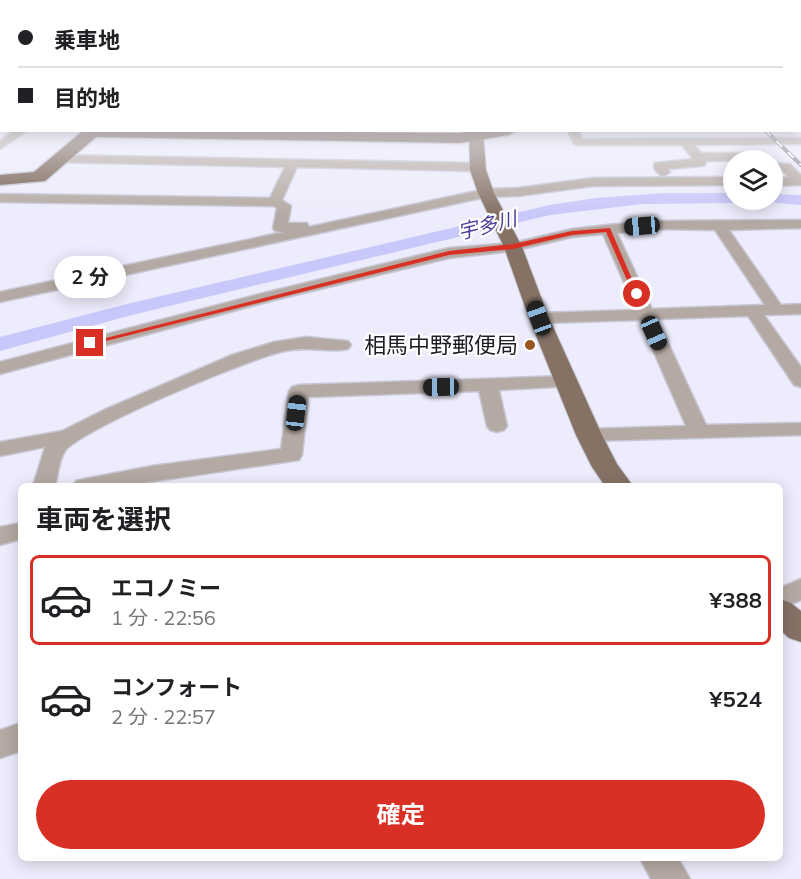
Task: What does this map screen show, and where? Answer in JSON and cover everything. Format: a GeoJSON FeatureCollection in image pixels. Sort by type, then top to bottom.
{"type":"FeatureCollection","features":[{"type":"Feature","properties":{"kind":"highway"},"geometry":{"type":"LineString","coordinates":[[4,183],[39,177],[91,132]]}},
{"type":"Feature","properties":{"kind":"highway"},"geometry":{"type":"LineString","coordinates":[[175,132],[339,133],[460,138],[476,133]]}},
{"type":"Feature","properties":{"kind":"main road"},"geometry":{"type":"LineString","coordinates":[[476,133],[477,167],[486,194],[512,243],[539,318],[589,435],[605,467],[617,483]]}},
{"type":"Feature","properties":{"kind":"main road"},"geometry":{"type":"LineString","coordinates":[[783,615],[801,630]]}},
{"type":"Feature","properties":{"kind":"street"},"geometry":{"type":"LineString","coordinates":[[0,146],[20,132]]}},
{"type":"Feature","properties":{"kind":"street"},"geometry":{"type":"LineString","coordinates":[[573,132],[578,142],[801,141]]}},
{"type":"Feature","properties":{"kind":"street"},"geometry":{"type":"LineString","coordinates":[[754,132],[763,141]]}},
{"type":"Feature","properties":{"kind":"street"},"geometry":{"type":"LineString","coordinates":[[670,180],[660,166],[701,162],[686,142]]}},
{"type":"Feature","properties":{"kind":"street"},"geometry":{"type":"LineString","coordinates":[[698,157],[723,157]]}},
{"type":"Feature","properties":{"kind":"street"},"geometry":{"type":"LineString","coordinates":[[59,159],[477,167]]}},
{"type":"Feature","properties":{"kind":"street"},"geometry":{"type":"LineString","coordinates":[[275,202],[291,164]]}},
{"type":"Feature","properties":{"kind":"street"},"geometry":{"type":"LineString","coordinates":[[783,167],[786,167],[800,181],[783,181]]}},
{"type":"Feature","properties":{"kind":"street"},"geometry":{"type":"LineString","coordinates":[[0,297],[486,194],[593,182],[723,181]]}},
{"type":"Feature","properties":{"kind":"street"},"geometry":{"type":"LineString","coordinates":[[783,184],[801,186]]}},
{"type":"Feature","properties":{"kind":"street"},"geometry":{"type":"LineString","coordinates":[[0,198],[275,202],[284,206],[280,228],[348,223]]}},
{"type":"Feature","properties":{"kind":"street"},"geometry":{"type":"LineString","coordinates":[[0,368],[258,299],[449,253],[572,233],[659,225],[801,226]]}},
{"type":"Feature","properties":{"kind":"street"},"geometry":{"type":"LineString","coordinates":[[719,225],[776,309]]}},
{"type":"Feature","properties":{"kind":"street"},"geometry":{"type":"LineString","coordinates":[[608,229],[699,432]]}},
{"type":"Feature","properties":{"kind":"street"},"geometry":{"type":"LineString","coordinates":[[539,318],[801,309]]}},
{"type":"Feature","properties":{"kind":"street"},"geometry":{"type":"LineString","coordinates":[[752,310],[801,381]]}},
{"type":"Feature","properties":{"kind":"street"},"geometry":{"type":"LineString","coordinates":[[45,483],[54,449],[69,436],[111,414],[239,359],[280,346],[306,342],[342,345]]}},
{"type":"Feature","properties":{"kind":"street"},"geometry":{"type":"LineString","coordinates":[[100,483],[152,473],[291,455],[299,391],[566,382]]}},
{"type":"Feature","properties":{"kind":"street"},"geometry":{"type":"LineString","coordinates":[[488,386],[497,426]]}},
{"type":"Feature","properties":{"kind":"street"},"geometry":{"type":"LineString","coordinates":[[589,435],[801,429]]}},
{"type":"Feature","properties":{"kind":"street"},"geometry":{"type":"LineString","coordinates":[[0,449],[69,436]]}},
{"type":"Feature","properties":{"kind":"street"},"geometry":{"type":"LineString","coordinates":[[0,536],[18,532]]}},
{"type":"Feature","properties":{"kind":"street"},"geometry":{"type":"LineString","coordinates":[[783,598],[801,589]]}},
{"type":"Feature","properties":{"kind":"street"},"geometry":{"type":"LineString","coordinates":[[0,744],[18,737]]}},
{"type":"Feature","properties":{"kind":"street"},"geometry":{"type":"LineString","coordinates":[[659,861],[672,879]]}},
{"type":"Feature","properties":{"kind":"waterway","name":"宇多川"},"geometry":{"type":"LineString","coordinates":[[0,344],[127,310],[550,210],[642,199],[723,198]]}},
{"type":"Feature","properties":{"kind":"waterway","name":"宇多川"},"geometry":{"type":"LineString","coordinates":[[783,199],[801,200]]}},
{"type":"Feature","properties":{"kind":"railway"},"geometry":{"type":"LineString","coordinates":[[767,132],[801,165]]}},
{"type":"Feature","properties":{"kind":"place","name":"相馬中野郵便局"},"geometry":{"type":"Point","coordinates":[530,345]}},
{"type":"Feature","properties":{"kind":"route"},"geometry":{"type":"LineString","coordinates":[[90,343],[270,296],[449,253],[513,246],[572,233],[608,229],[614,238],[637,294]]}}]}
